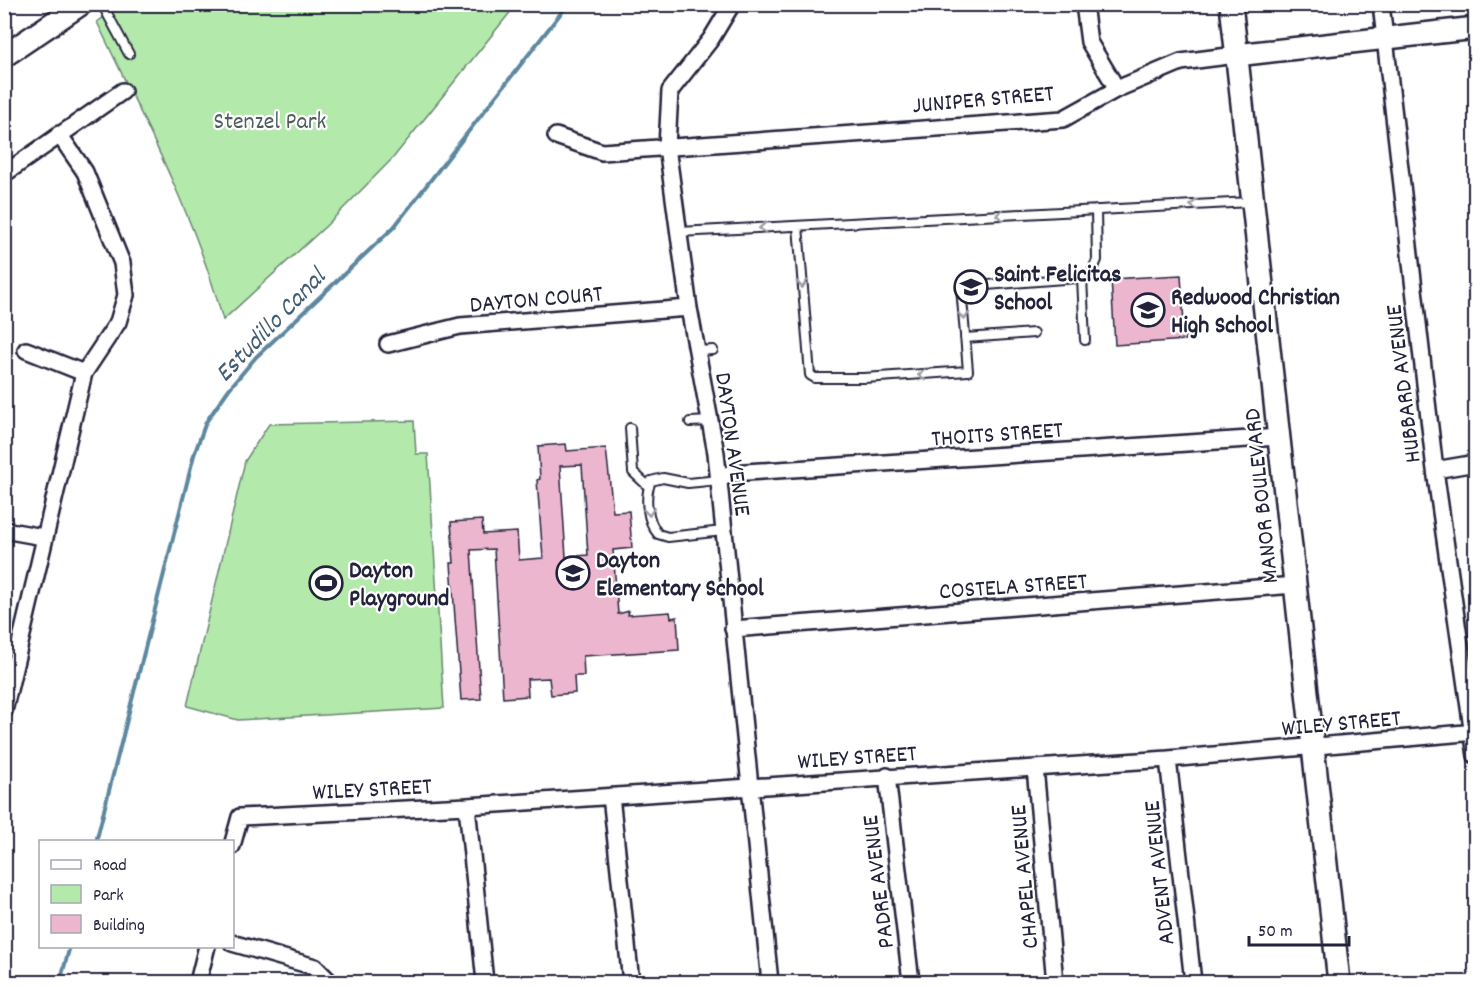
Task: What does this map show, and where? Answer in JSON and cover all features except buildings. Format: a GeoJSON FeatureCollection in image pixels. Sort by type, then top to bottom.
{"type":"FeatureCollection","features":[{"type":"Feature","properties":{"kind":"street"},"geometry":{"type":"LineString","coordinates":[[4,56],[81,4]]}},
{"type":"Feature","properties":{"kind":"street","name":"DAYTON AVENUE"},"geometry":{"type":"LineString","coordinates":[[732,4],[711,39],[670,91],[667,147],[689,308],[706,350],[711,421],[770,982]]}},
{"type":"Feature","properties":{"kind":"street"},"geometry":{"type":"LineString","coordinates":[[1084,4],[1089,42],[1117,89]]}},
{"type":"Feature","properties":{"kind":"street","name":"MANOR BOULEVARD"},"geometry":{"type":"LineString","coordinates":[[1231,4],[1339,982]]}},
{"type":"Feature","properties":{"kind":"street","name":"HUBBARD AVENUE"},"geometry":{"type":"LineString","coordinates":[[1380,4],[1435,470],[1476,756]]}},
{"type":"Feature","properties":{"kind":"street","name":"JUNIPER STREET"},"geometry":{"type":"LineString","coordinates":[[556,136],[602,152],[1063,119],[1117,89],[1181,62],[1476,27]]}},
{"type":"Feature","properties":{"kind":"street"},"geometry":{"type":"LineString","coordinates":[[4,174],[123,91]]}},
{"type":"Feature","properties":{"kind":"street"},"geometry":{"type":"LineString","coordinates":[[4,711],[84,373],[118,322],[126,295],[122,263],[85,172],[59,135]]}},
{"type":"Feature","properties":{"kind":"street","name":"DAYTON COURT"},"geometry":{"type":"LineString","coordinates":[[388,344],[460,326],[689,308]]}},
{"type":"Feature","properties":{"kind":"street"},"geometry":{"type":"LineString","coordinates":[[26,350],[84,373]]}},
{"type":"Feature","properties":{"kind":"street","name":"THOITS STREET"},"geometry":{"type":"LineString","coordinates":[[719,480],[731,473],[1280,437]]}},
{"type":"Feature","properties":{"kind":"street"},"geometry":{"type":"LineString","coordinates":[[1435,470],[1476,463]]}},
{"type":"Feature","properties":{"kind":"street"},"geometry":{"type":"LineString","coordinates":[[4,530],[44,537]]}},
{"type":"Feature","properties":{"kind":"street","name":"COSTELA STREET"},"geometry":{"type":"LineString","coordinates":[[733,629],[1295,585]]}},
{"type":"Feature","properties":{"kind":"street","name":"WILEY STREET"},"geometry":{"type":"LineString","coordinates":[[234,840],[240,818],[467,806],[887,776],[1168,759],[1474,733]]}},
{"type":"Feature","properties":{"kind":"street","name":"ADVENT AVENUE"},"geometry":{"type":"LineString","coordinates":[[1168,759],[1193,982]]}},
{"type":"Feature","properties":{"kind":"street","name":"CHAPEL AVENUE"},"geometry":{"type":"LineString","coordinates":[[1035,768],[1055,982]]}},
{"type":"Feature","properties":{"kind":"street","name":"PADRE AVENUE"},"geometry":{"type":"LineString","coordinates":[[887,776],[911,982]]}},
{"type":"Feature","properties":{"kind":"street"},"geometry":{"type":"LineString","coordinates":[[612,796],[631,982]]}},
{"type":"Feature","properties":{"kind":"street"},"geometry":{"type":"LineString","coordinates":[[467,806],[485,982]]}},
{"type":"Feature","properties":{"kind":"street"},"geometry":{"type":"LineString","coordinates":[[234,944],[315,967],[330,982]]}},
{"type":"Feature","properties":{"kind":"street"},"geometry":{"type":"LineString","coordinates":[[198,982],[206,948]]}},
{"type":"Feature","properties":{"kind":"lane"},"geometry":{"type":"LineString","coordinates":[[102,4],[129,54]]}},
{"type":"Feature","properties":{"kind":"lane"},"geometry":{"type":"LineString","coordinates":[[679,232],[1253,202]]}},
{"type":"Feature","properties":{"kind":"lane"},"geometry":{"type":"LineString","coordinates":[[798,226],[810,375],[815,378],[864,378],[968,371],[961,287],[1090,277],[1097,260],[1096,210]]}},
{"type":"Feature","properties":{"kind":"lane"},"geometry":{"type":"LineString","coordinates":[[1082,278],[1085,340]]}},
{"type":"Feature","properties":{"kind":"lane"},"geometry":{"type":"LineString","coordinates":[[965,338],[1034,333]]}},
{"type":"Feature","properties":{"kind":"lane"},"geometry":{"type":"LineString","coordinates":[[690,422],[711,421]]}},
{"type":"Feature","properties":{"kind":"lane"},"geometry":{"type":"LineString","coordinates":[[630,428],[633,472],[649,487]]}},
{"type":"Feature","properties":{"kind":"lane"},"geometry":{"type":"LineString","coordinates":[[719,480],[688,483],[671,478],[657,479],[649,487],[649,518],[658,534],[668,537],[723,531]]}},
{"type":"Feature","properties":{"kind":"green space","name":"Stenzel Park"},"geometry":{"type":"Polygon","coordinates":[[[123,4],[516,5],[393,158],[326,226],[223,320],[198,243],[167,168],[97,22],[123,4]]]}},
{"type":"Feature","properties":{"kind":"green space","name":"Dayton Playground"},"geometry":{"type":"Polygon","coordinates":[[[414,421],[416,454],[428,454],[444,708],[238,720],[187,706],[245,461],[269,424],[414,421]]]}},
{"type":"Feature","properties":{"kind":"waterway","name":"Estudillo Canal"},"geometry":{"type":"LineString","coordinates":[[97,840],[194,455],[206,422],[229,389],[256,357],[394,227],[568,4]]}},
{"type":"Feature","properties":{"kind":"waterway","name":"Estudillo Canal"},"geometry":{"type":"LineString","coordinates":[[60,982],[69,948]]}},
{"type":"Feature","properties":{"kind":"place","name":"Saint Felicitas School"},"geometry":{"type":"Point","coordinates":[971,287]}},
{"type":"Feature","properties":{"kind":"place","name":"Redwood Christian High School"},"geometry":{"type":"Point","coordinates":[1148,310]}},
{"type":"Feature","properties":{"kind":"place","name":"Dayton Elementary School"},"geometry":{"type":"Point","coordinates":[573,573]}},
{"type":"Feature","properties":{"kind":"place","name":"Dayton Playground"},"geometry":{"type":"Point","coordinates":[326,583]}}]}
